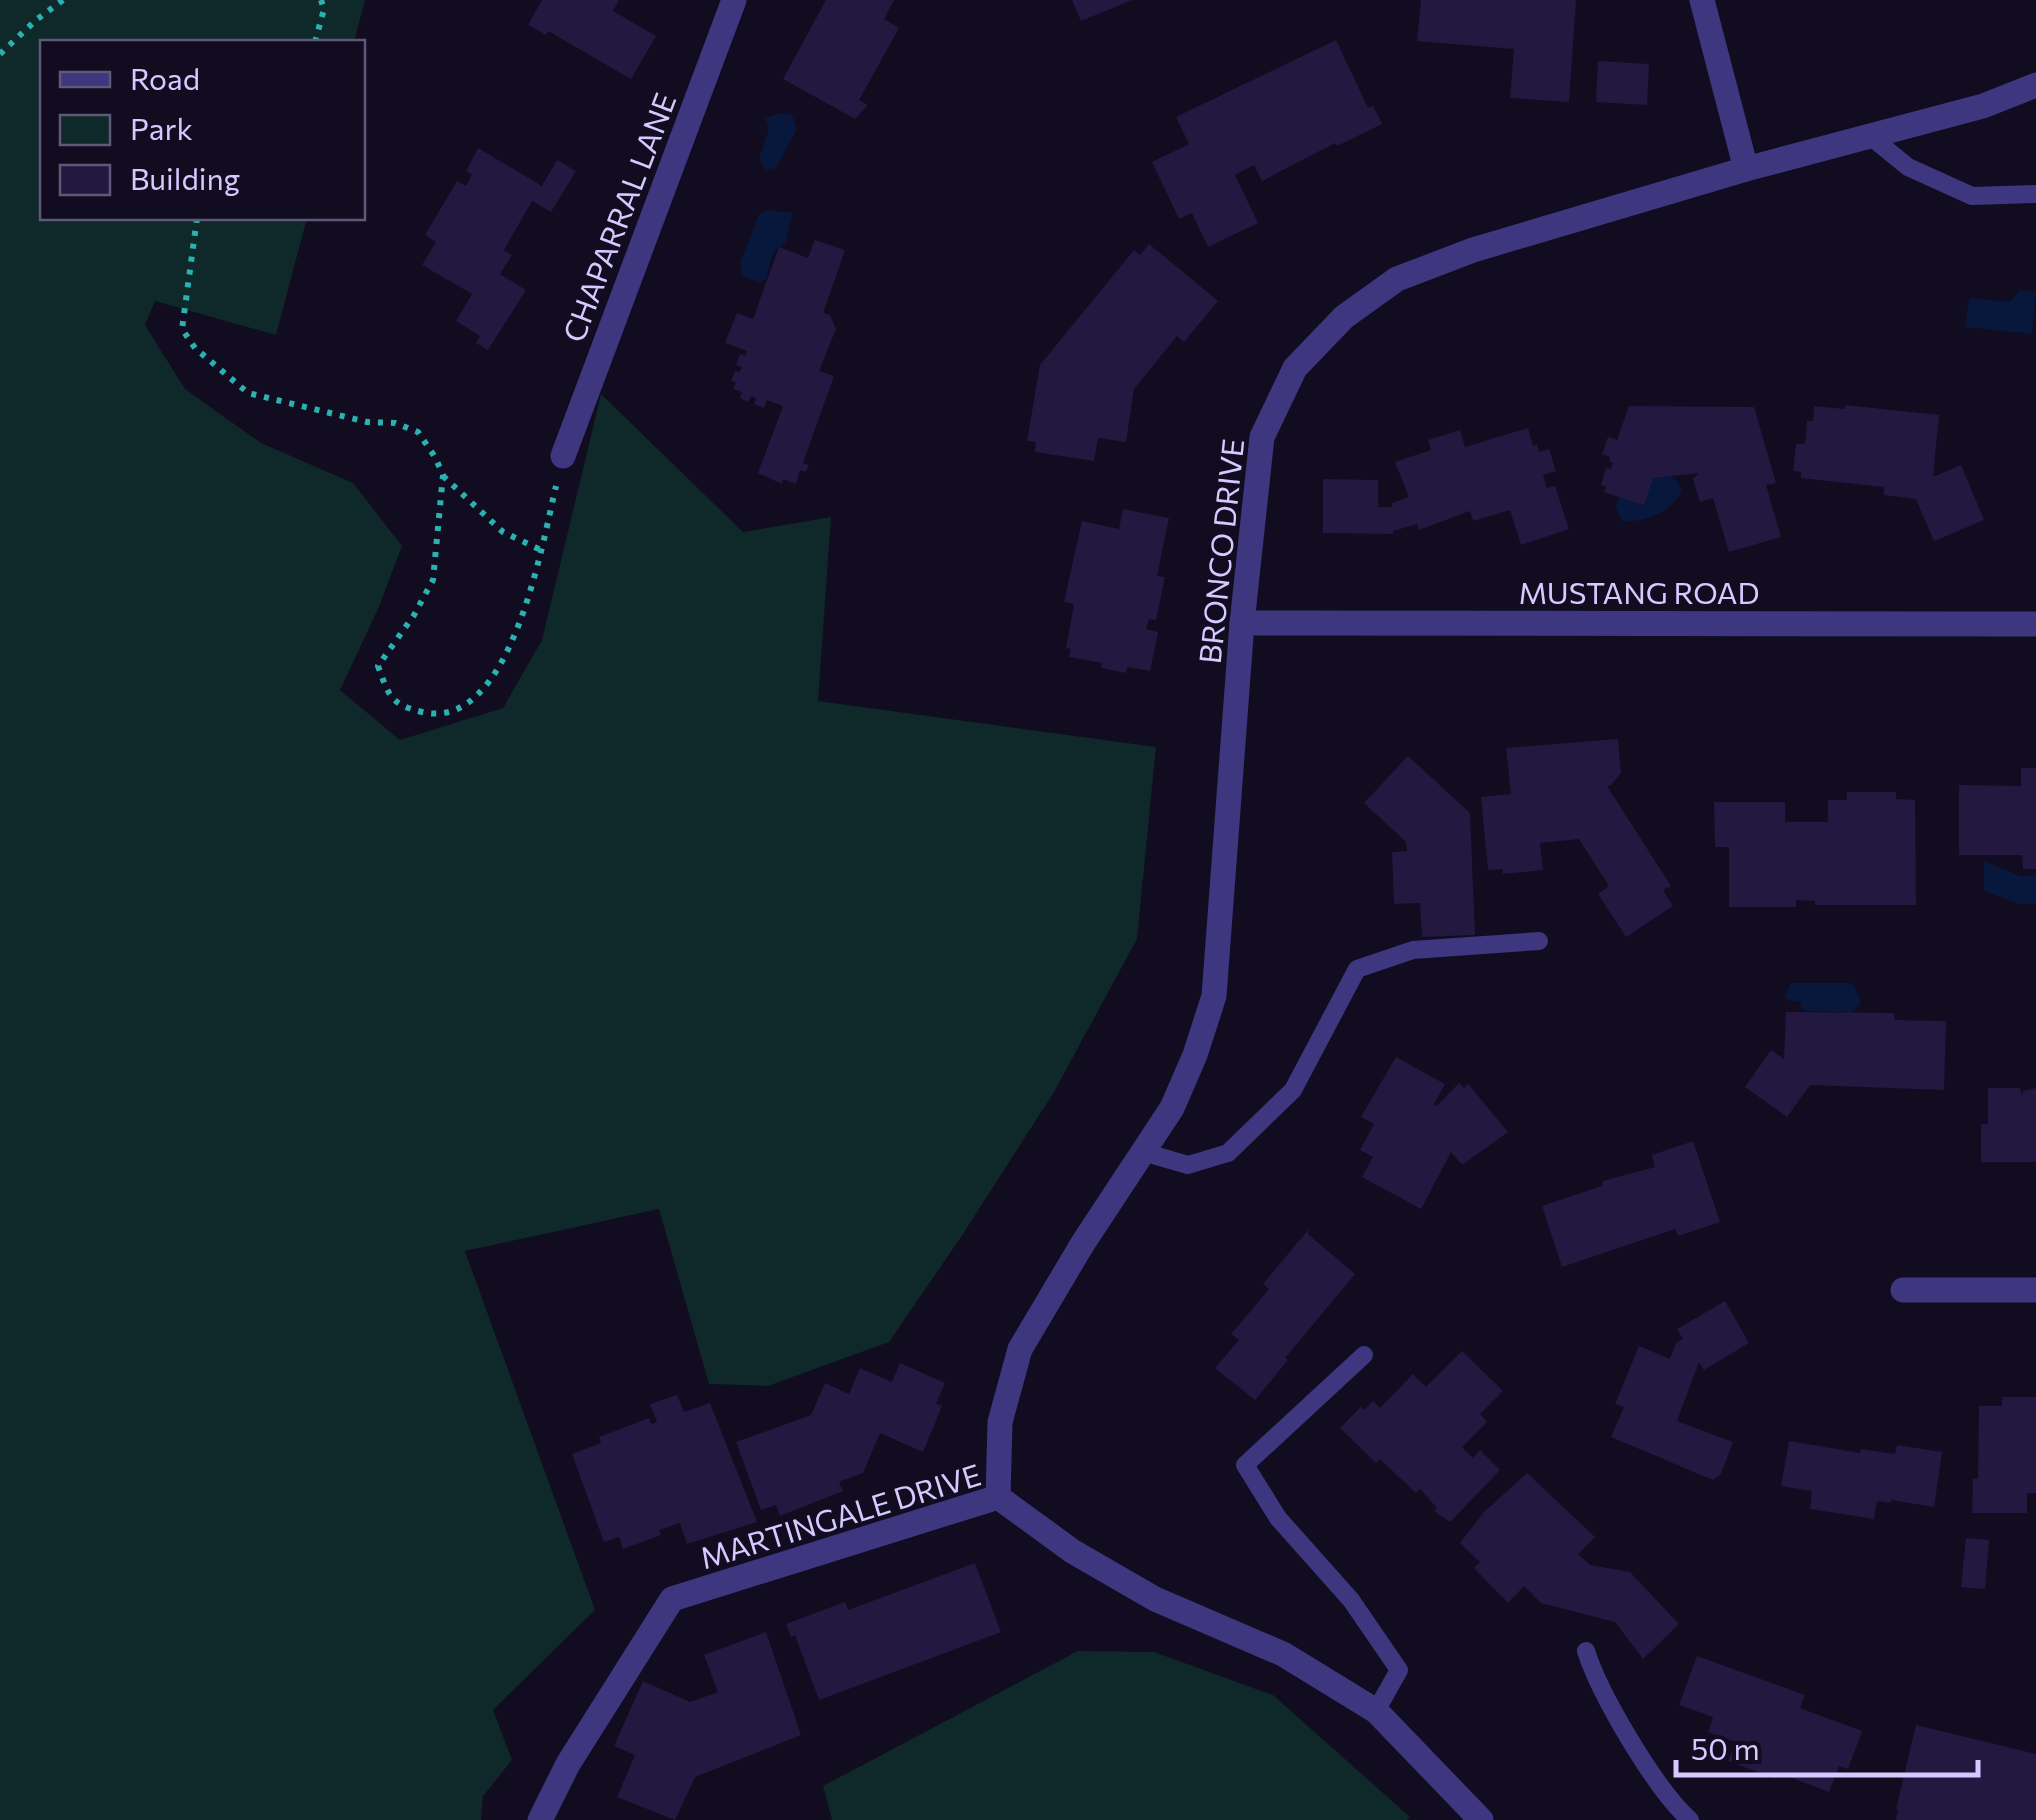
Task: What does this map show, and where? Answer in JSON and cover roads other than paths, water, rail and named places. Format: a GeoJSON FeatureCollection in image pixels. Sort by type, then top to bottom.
{"type":"FeatureCollection","features":[{"type":"Feature","properties":{"kind":"street","name":"CHAPARRAL LANE"},"geometry":{"type":"LineString","coordinates":[[562,456],[734,0]]}},
{"type":"Feature","properties":{"kind":"street"},"geometry":{"type":"LineString","coordinates":[[1702,0],[1746,168]]}},
{"type":"Feature","properties":{"kind":"street","name":"BRONCO DRIVE"},"geometry":{"type":"LineString","coordinates":[[998,1496],[1000,1422],[1020,1349],[1172,1108],[1214,996],[1242,624],[1262,437],[1295,368],[1344,316],[1397,279],[1473,250],[1746,168],[1983,106],[2036,85]]}},
{"type":"Feature","properties":{"kind":"street","name":"MUSTANG ROAD"},"geometry":{"type":"LineString","coordinates":[[1242,624],[2036,624]]}},
{"type":"Feature","properties":{"kind":"street"},"geometry":{"type":"LineString","coordinates":[[1903,1290],[2036,1290]]}},
{"type":"Feature","properties":{"kind":"street","name":"MARTINGALE DRIVE"},"geometry":{"type":"LineString","coordinates":[[540,1820],[568,1764],[672,1600],[998,1496],[1072,1552],[1138,1590],[1283,1654],[1376,1711],[1482,1820]]}},
{"type":"Feature","properties":{"kind":"lane"},"geometry":{"type":"LineString","coordinates":[[1870,136],[1908,167],[1972,196],[2036,194]]}},
{"type":"Feature","properties":{"kind":"lane"},"geometry":{"type":"LineString","coordinates":[[1142,1152],[1188,1165],[1228,1154],[1294,1090],[1356,969],[1413,950],[1539,941]]}},
{"type":"Feature","properties":{"kind":"lane"},"geometry":{"type":"LineString","coordinates":[[1364,1354],[1245,1465],[1278,1518],[1351,1600],[1399,1670],[1376,1711]]}},
{"type":"Feature","properties":{"kind":"lane"},"geometry":{"type":"LineString","coordinates":[[1586,1651],[1595,1680],[1634,1744],[1674,1806],[1690,1820]]}},
{"type":"Feature","properties":{"kind":"water"},"geometry":{"type":"Polygon","coordinates":[[[781,113],[792,115],[797,129],[776,168],[766,170],[759,159],[769,128],[765,118],[781,113]]]}},
{"type":"Feature","properties":{"kind":"water"},"geometry":{"type":"Polygon","coordinates":[[[769,210],[793,213],[785,244],[774,251],[766,279],[759,282],[742,276],[740,263],[759,214],[769,210]]]}},
{"type":"Feature","properties":{"kind":"water"},"geometry":{"type":"Polygon","coordinates":[[[2020,290],[2036,291],[2032,334],[1965,327],[1969,298],[2010,302],[2020,290]]]}},
{"type":"Feature","properties":{"kind":"water"},"geometry":{"type":"Polygon","coordinates":[[[1665,472],[1682,490],[1678,498],[1649,518],[1622,521],[1615,506],[1622,494],[1665,472]]]}},
{"type":"Feature","properties":{"kind":"water"},"geometry":{"type":"Polygon","coordinates":[[[1984,861],[2021,876],[2036,875],[2036,904],[2019,904],[1984,891],[1984,861]]]}},
{"type":"Feature","properties":{"kind":"water"},"geometry":{"type":"Polygon","coordinates":[[[1791,983],[1850,983],[1861,1003],[1851,1013],[1806,1011],[1801,1009],[1800,1002],[1785,996],[1791,983]]]}}]}
